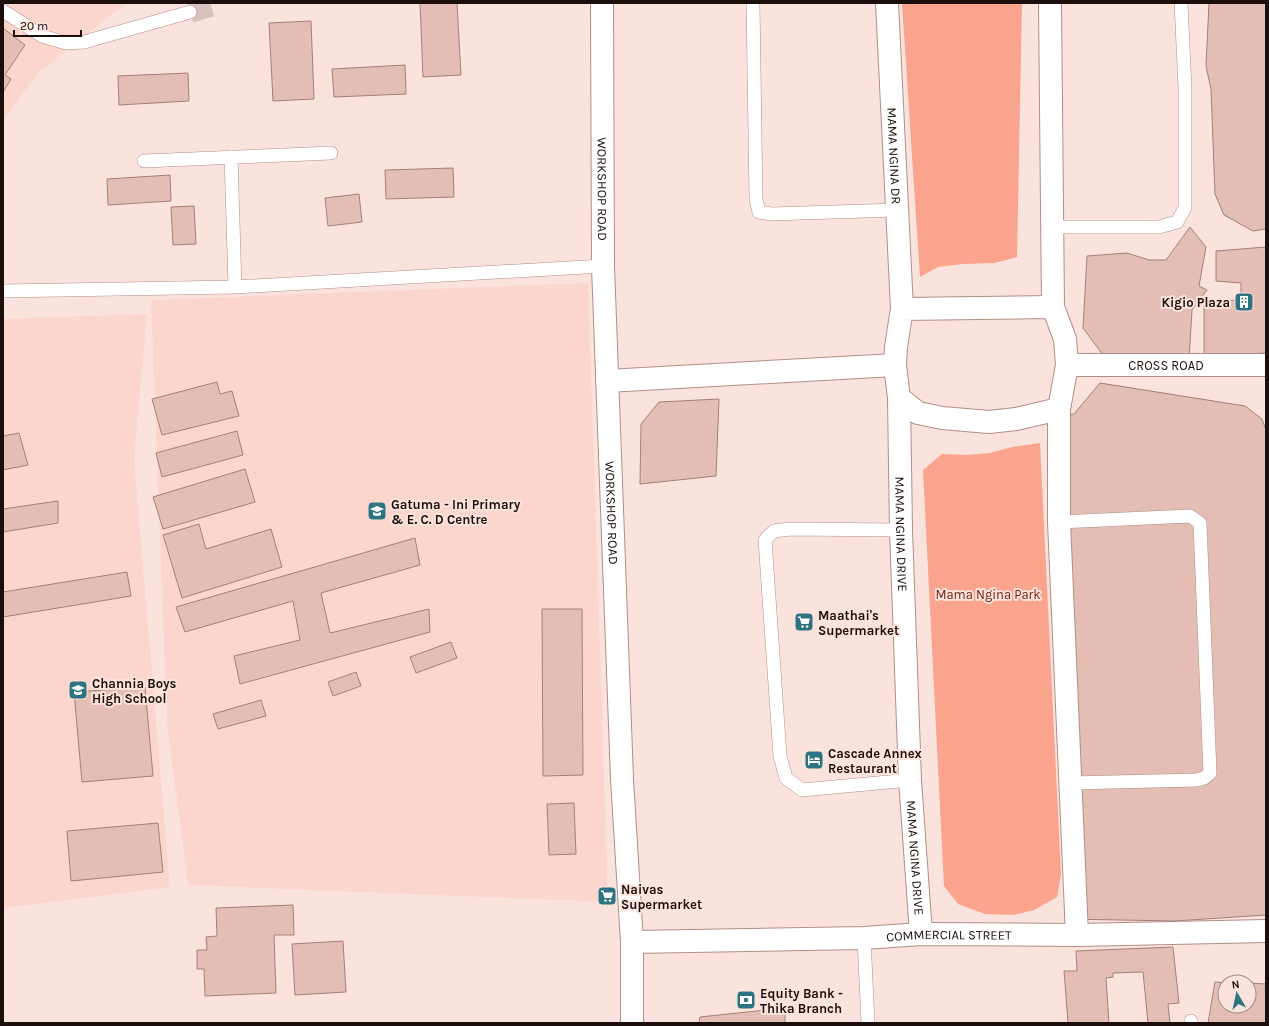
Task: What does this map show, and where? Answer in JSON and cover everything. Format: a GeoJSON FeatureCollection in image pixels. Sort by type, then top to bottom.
{"type":"FeatureCollection","features":[{"type":"Feature","properties":{"kind":"street","name":"WORKSHOP ROAD"},"geometry":{"type":"LineString","coordinates":[[602,3],[602,266],[608,381],[622,779],[632,942],[632,1023]]}},
{"type":"Feature","properties":{"kind":"street","name":"MAMA NGINA DR"},"geometry":{"type":"LineString","coordinates":[[887,3],[902,309],[896,347],[895,365]]}},
{"type":"Feature","properties":{"kind":"street"},"geometry":{"type":"LineString","coordinates":[[1050,3],[1053,307],[1065,339],[1067,365],[1058,409],[1059,522],[1072,783],[1077,935]]}},
{"type":"Feature","properties":{"kind":"street"},"geometry":{"type":"LineString","coordinates":[[902,309],[1053,307]]}},
{"type":"Feature","properties":{"kind":"street"},"geometry":{"type":"LineString","coordinates":[[608,381],[895,365]]}},
{"type":"Feature","properties":{"kind":"street","name":"MAMA NGINA DRIVE"},"geometry":{"type":"LineString","coordinates":[[895,365],[899,398],[901,530],[910,780],[921,934]]}},
{"type":"Feature","properties":{"kind":"street","name":"CROSS ROAD"},"geometry":{"type":"LineString","coordinates":[[1067,365],[1266,365]]}},
{"type":"Feature","properties":{"kind":"street"},"geometry":{"type":"LineString","coordinates":[[899,398],[918,412],[942,418],[989,422],[1016,419],[1058,409]]}},
{"type":"Feature","properties":{"kind":"street","name":"COMMERCIAL STREET"},"geometry":{"type":"LineString","coordinates":[[632,942],[864,938],[921,934],[1077,935],[1266,931]]}},
{"type":"Feature","properties":{"kind":"lane"},"geometry":{"type":"LineString","coordinates":[[753,3],[756,199],[759,212],[771,214],[897,210]]}},
{"type":"Feature","properties":{"kind":"lane"},"geometry":{"type":"LineString","coordinates":[[1052,227],[1159,227],[1177,222],[1180,217],[1185,208],[1185,88],[1182,3]]}},
{"type":"Feature","properties":{"kind":"lane"},"geometry":{"type":"LineString","coordinates":[[3,11],[42,36],[66,43],[84,42],[190,12]]}},
{"type":"Feature","properties":{"kind":"lane"},"geometry":{"type":"LineString","coordinates":[[144,161],[231,156],[331,153]]}},
{"type":"Feature","properties":{"kind":"lane"},"geometry":{"type":"LineString","coordinates":[[231,156],[235,287]]}},
{"type":"Feature","properties":{"kind":"lane"},"geometry":{"type":"LineString","coordinates":[[3,292],[235,287],[602,266]]}},
{"type":"Feature","properties":{"kind":"lane"},"geometry":{"type":"LineString","coordinates":[[1059,522],[1190,516],[1200,523],[1210,773],[1204,778],[1197,780],[1072,783]]}},
{"type":"Feature","properties":{"kind":"lane"},"geometry":{"type":"LineString","coordinates":[[901,530],[790,529],[774,531],[765,540],[780,756],[786,778],[802,790],[910,780]]}},
{"type":"Feature","properties":{"kind":"lane"},"geometry":{"type":"LineString","coordinates":[[864,938],[868,1023]]}},
{"type":"Feature","properties":{"kind":"shaded area"},"geometry":{"type":"Polygon","coordinates":[[[3,3],[126,3],[38,73],[3,120],[3,3]]]}},
{"type":"Feature","properties":{"kind":"shaded area","name":"Gatuma - Ini Primary & E. C. D Centre"},"geometry":{"type":"Polygon","coordinates":[[[588,283],[608,902],[188,885],[167,723],[151,300],[588,283]]]}},
{"type":"Feature","properties":{"kind":"shaded area","name":"Channia Boys High School"},"geometry":{"type":"Polygon","coordinates":[[[147,314],[134,459],[170,887],[3,908],[3,319],[147,314]]]}},
{"type":"Feature","properties":{"kind":"green space"},"geometry":{"type":"Polygon","coordinates":[[[902,3],[1022,3],[1017,257],[995,263],[963,264],[938,267],[920,277],[902,3]]]}},
{"type":"Feature","properties":{"kind":"green space","name":"Mama Ngina Park"},"geometry":{"type":"Polygon","coordinates":[[[1040,443],[1061,874],[1057,897],[1034,910],[1014,915],[985,914],[958,904],[944,886],[923,470],[942,454],[966,455],[990,453],[1012,447],[1040,443]]]}},
{"type":"Feature","properties":{"kind":"building"},"geometry":{"type":"Polygon","coordinates":[[[420,3],[457,3],[461,75],[423,77],[420,3]]]}},
{"type":"Feature","properties":{"kind":"building"},"geometry":{"type":"Polygon","coordinates":[[[1209,3],[1266,3],[1266,229],[1253,231],[1224,215],[1215,194],[1211,89],[1206,66],[1209,3]]]}},
{"type":"Feature","properties":{"kind":"building"},"geometry":{"type":"Polygon","coordinates":[[[311,21],[314,99],[273,101],[269,23],[311,21]]]}},
{"type":"Feature","properties":{"kind":"building"},"geometry":{"type":"Polygon","coordinates":[[[3,28],[25,45],[5,75],[11,79],[3,92],[3,28]]]}},
{"type":"Feature","properties":{"kind":"building"},"geometry":{"type":"Polygon","coordinates":[[[405,65],[406,94],[334,97],[332,69],[405,65]]]}},
{"type":"Feature","properties":{"kind":"building"},"geometry":{"type":"Polygon","coordinates":[[[188,73],[189,101],[119,105],[118,76],[188,73]]]}},
{"type":"Feature","properties":{"kind":"building"},"geometry":{"type":"Polygon","coordinates":[[[453,168],[454,197],[386,199],[385,170],[453,168]]]}},
{"type":"Feature","properties":{"kind":"building"},"geometry":{"type":"Polygon","coordinates":[[[170,175],[171,201],[108,205],[107,179],[170,175]]]}},
{"type":"Feature","properties":{"kind":"building"},"geometry":{"type":"Polygon","coordinates":[[[359,194],[362,222],[328,226],[325,198],[359,194]]]}},
{"type":"Feature","properties":{"kind":"building"},"geometry":{"type":"Polygon","coordinates":[[[194,206],[196,244],[173,245],[171,207],[194,206]]]}},
{"type":"Feature","properties":{"kind":"building"},"geometry":{"type":"Polygon","coordinates":[[[1190,227],[1206,247],[1199,286],[1207,290],[1192,310],[1189,360],[1103,355],[1083,328],[1087,256],[1127,253],[1149,260],[1166,260],[1190,227]]]}},
{"type":"Feature","properties":{"kind":"building","name":"Kigio Plaza"},"geometry":{"type":"Polygon","coordinates":[[[1266,247],[1266,353],[1204,356],[1204,305],[1241,299],[1241,283],[1216,281],[1216,251],[1266,247]]]}},
{"type":"Feature","properties":{"kind":"building"},"geometry":{"type":"Polygon","coordinates":[[[217,382],[220,394],[232,391],[239,416],[162,435],[152,399],[217,382]]]}},
{"type":"Feature","properties":{"kind":"building"},"geometry":{"type":"Polygon","coordinates":[[[1100,383],[1245,406],[1262,419],[1266,430],[1266,915],[1175,921],[1065,919],[1063,415],[1074,414],[1100,383]]]}},
{"type":"Feature","properties":{"kind":"building"},"geometry":{"type":"Polygon","coordinates":[[[719,399],[716,476],[640,484],[641,424],[659,402],[719,399]]]}},
{"type":"Feature","properties":{"kind":"building"},"geometry":{"type":"Polygon","coordinates":[[[237,431],[243,455],[162,477],[156,453],[237,431]]]}},
{"type":"Feature","properties":{"kind":"building"},"geometry":{"type":"Polygon","coordinates":[[[19,433],[28,465],[3,470],[3,436],[19,433]]]}},
{"type":"Feature","properties":{"kind":"building"},"geometry":{"type":"Polygon","coordinates":[[[245,469],[255,502],[163,529],[153,497],[245,469]]]}},
{"type":"Feature","properties":{"kind":"building"},"geometry":{"type":"Polygon","coordinates":[[[58,501],[58,523],[3,532],[3,509],[58,501]]]}},
{"type":"Feature","properties":{"kind":"building"},"geometry":{"type":"Polygon","coordinates":[[[199,524],[206,549],[271,529],[282,567],[182,598],[163,535],[199,524]]]}},
{"type":"Feature","properties":{"kind":"building"},"geometry":{"type":"Polygon","coordinates":[[[415,538],[420,565],[321,593],[330,633],[429,609],[430,632],[240,684],[234,656],[300,640],[293,601],[185,632],[176,607],[415,538]]]}},
{"type":"Feature","properties":{"kind":"building"},"geometry":{"type":"Polygon","coordinates":[[[127,572],[131,596],[3,617],[3,592],[127,572]]]}},
{"type":"Feature","properties":{"kind":"building"},"geometry":{"type":"Polygon","coordinates":[[[542,609],[582,609],[583,775],[543,776],[542,609]]]}},
{"type":"Feature","properties":{"kind":"building"},"geometry":{"type":"Polygon","coordinates":[[[451,642],[457,658],[416,673],[410,657],[451,642]]]}},
{"type":"Feature","properties":{"kind":"building"},"geometry":{"type":"Polygon","coordinates":[[[356,672],[361,686],[333,696],[328,682],[356,672]]]}},
{"type":"Feature","properties":{"kind":"building"},"geometry":{"type":"Polygon","coordinates":[[[145,687],[153,776],[82,782],[74,692],[145,687]]]}},
{"type":"Feature","properties":{"kind":"building"},"geometry":{"type":"Polygon","coordinates":[[[261,700],[266,716],[218,729],[213,714],[261,700]]]}},
{"type":"Feature","properties":{"kind":"building"},"geometry":{"type":"Polygon","coordinates":[[[574,803],[576,854],[549,855],[547,804],[574,803]]]}},
{"type":"Feature","properties":{"kind":"building"},"geometry":{"type":"Polygon","coordinates":[[[158,823],[163,872],[71,881],[67,831],[158,823]]]}},
{"type":"Feature","properties":{"kind":"building"},"geometry":{"type":"Polygon","coordinates":[[[293,905],[294,935],[274,935],[276,993],[205,996],[204,969],[197,969],[197,950],[207,950],[206,937],[217,936],[216,908],[293,905]]]}},
{"type":"Feature","properties":{"kind":"building"},"geometry":{"type":"Polygon","coordinates":[[[343,941],[346,992],[295,995],[292,944],[343,941]]]}},
{"type":"Feature","properties":{"kind":"building"},"geometry":{"type":"Polygon","coordinates":[[[1173,947],[1179,1003],[1168,1004],[1170,1023],[1148,1023],[1143,972],[1113,973],[1113,977],[1106,978],[1109,1023],[1068,1023],[1064,971],[1077,971],[1076,951],[1173,947]]]}},
{"type":"Feature","properties":{"kind":"building"},"geometry":{"type":"Polygon","coordinates":[[[1215,982],[1217,982],[1217,1014],[1257,1014],[1257,983],[1266,984],[1266,1023],[1208,1023],[1215,982]]]}},
{"type":"Feature","properties":{"kind":"building"},"geometry":{"type":"Polygon","coordinates":[[[785,1008],[785,1023],[699,1023],[700,1017],[785,1008]]]}},
{"type":"Feature","properties":{"kind":"tunnel"},"geometry":{"type":"LineString","coordinates":[[190,12],[220,3]]}},
{"type":"Feature","properties":{"kind":"place","name":"Kigio Plaza"},"geometry":{"type":"Point","coordinates":[1244,302]}},
{"type":"Feature","properties":{"kind":"place","name":"Gatuma - Ini Primary & E. C. D Centre"},"geometry":{"type":"Point","coordinates":[377,511]}},
{"type":"Feature","properties":{"kind":"place","name":"Maathai's Supermarket"},"geometry":{"type":"Point","coordinates":[804,622]}},
{"type":"Feature","properties":{"kind":"place","name":"Channia Boys High School"},"geometry":{"type":"Point","coordinates":[78,690]}},
{"type":"Feature","properties":{"kind":"place","name":"Cascade Annex Restaurant"},"geometry":{"type":"Point","coordinates":[814,760]}},
{"type":"Feature","properties":{"kind":"place","name":"Naivas Supermarket"},"geometry":{"type":"Point","coordinates":[607,896]}},
{"type":"Feature","properties":{"kind":"place","name":"Equity Bank - Thika Branch"},"geometry":{"type":"Point","coordinates":[746,1000]}}]}
